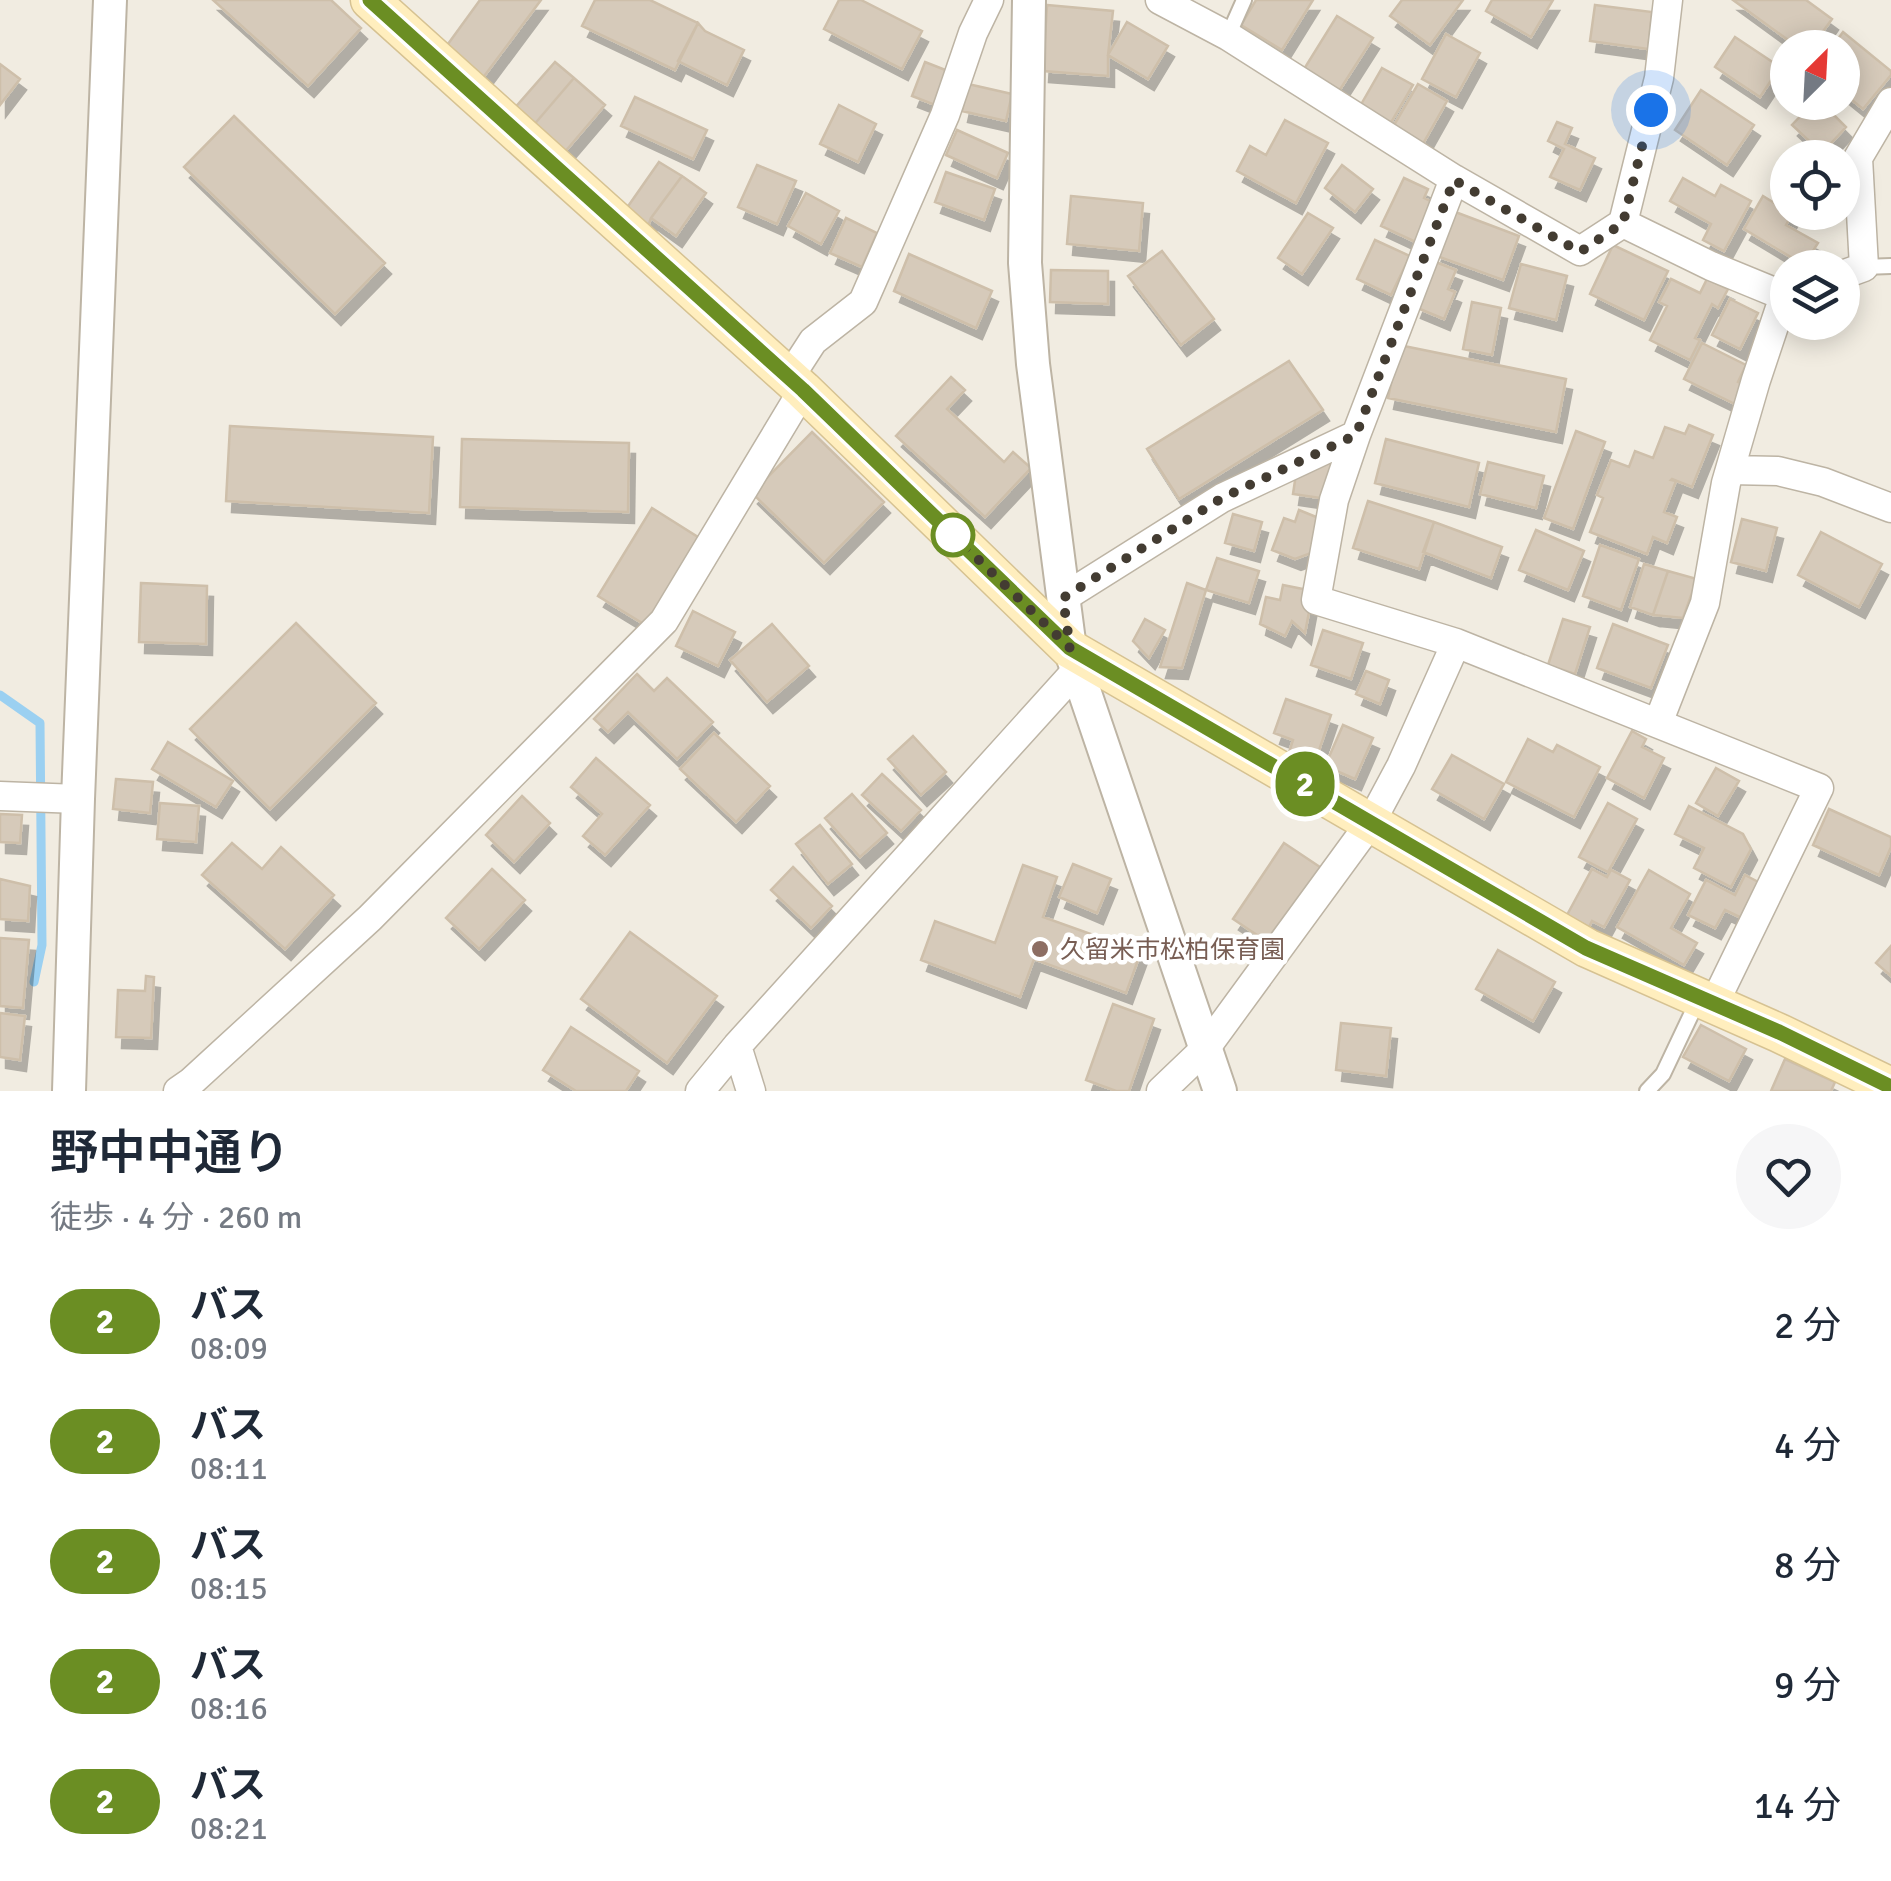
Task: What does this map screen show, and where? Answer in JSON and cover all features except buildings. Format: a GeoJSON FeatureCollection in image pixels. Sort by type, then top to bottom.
{"type":"FeatureCollection","features":[{"type":"Feature","properties":{"kind":"main road"},"geometry":{"type":"LineString","coordinates":[[370,0],[796,384],[1074,659],[1370,822],[1586,948],[1779,1032],[1891,1087]]}},
{"type":"Feature","properties":{"kind":"street"},"geometry":{"type":"LineString","coordinates":[[70,1091],[110,0]]}},
{"type":"Feature","properties":{"kind":"street"},"geometry":{"type":"LineString","coordinates":[[178,1091],[370,918],[664,621],[796,384],[813,341],[863,302],[945,115],[988,0]]}},
{"type":"Feature","properties":{"kind":"street"},"geometry":{"type":"LineString","coordinates":[[1029,0],[1025,263],[1033,364],[1063,598],[1074,659],[1220,1091]]}},
{"type":"Feature","properties":{"kind":"street"},"geometry":{"type":"LineString","coordinates":[[1160,0],[1228,36],[1454,180],[1580,252],[1623,223],[1659,78],[1668,0]]}},
{"type":"Feature","properties":{"kind":"street"},"geometry":{"type":"LineString","coordinates":[[1866,269],[1858,158],[1887,112]]}},
{"type":"Feature","properties":{"kind":"street"},"geometry":{"type":"LineString","coordinates":[[1454,180],[1334,500],[1316,600],[1456,644],[1820,788],[1707,1001]]}},
{"type":"Feature","properties":{"kind":"street"},"geometry":{"type":"LineString","coordinates":[[1623,223],[1711,266],[1770,289]]}},
{"type":"Feature","properties":{"kind":"street"},"geometry":{"type":"LineString","coordinates":[[1658,723],[1705,604],[1730,470],[1772,340]]}},
{"type":"Feature","properties":{"kind":"street"},"geometry":{"type":"LineString","coordinates":[[1063,598],[1222,498],[1356,435]]}},
{"type":"Feature","properties":{"kind":"street"},"geometry":{"type":"LineString","coordinates":[[1730,470],[1778,470],[1891,508]]}},
{"type":"Feature","properties":{"kind":"street"},"geometry":{"type":"LineString","coordinates":[[1161,1091],[1205,1048],[1370,822],[1402,766],[1456,644]]}},
{"type":"Feature","properties":{"kind":"street"},"geometry":{"type":"LineString","coordinates":[[700,1091],[1074,659]]}},
{"type":"Feature","properties":{"kind":"street"},"geometry":{"type":"LineString","coordinates":[[0,796],[78,799]]}},
{"type":"Feature","properties":{"kind":"street"},"geometry":{"type":"LineString","coordinates":[[737,1046],[751,1091]]}},
{"type":"Feature","properties":{"kind":"lane"},"geometry":{"type":"LineString","coordinates":[[1228,36],[1244,0]]}},
{"type":"Feature","properties":{"kind":"lane"},"geometry":{"type":"LineString","coordinates":[[1647,1091],[1663,1074],[1707,1001]]}},
{"type":"Feature","properties":{"kind":"waterway"},"geometry":{"type":"LineString","coordinates":[[0,695],[40,723],[42,945],[34,982]]}},
{"type":"Feature","properties":{"kind":"bus line","name":"2"},"geometry":{"type":"LineString","coordinates":[[370,0],[803,390],[1070,648],[1586,948],[1779,1032],[1891,1087]]}},
{"type":"Feature","properties":{"kind":"place","name":"久留米市松柏保育園"},"geometry":{"type":"Point","coordinates":[1040,949]}},
{"type":"Feature","properties":{"kind":"route"},"geometry":{"type":"LineString","coordinates":[[953,535],[1070,648],[1063,598],[1222,498],[1356,435],[1454,180],[1580,252],[1623,223],[1651,110]]}}]}
